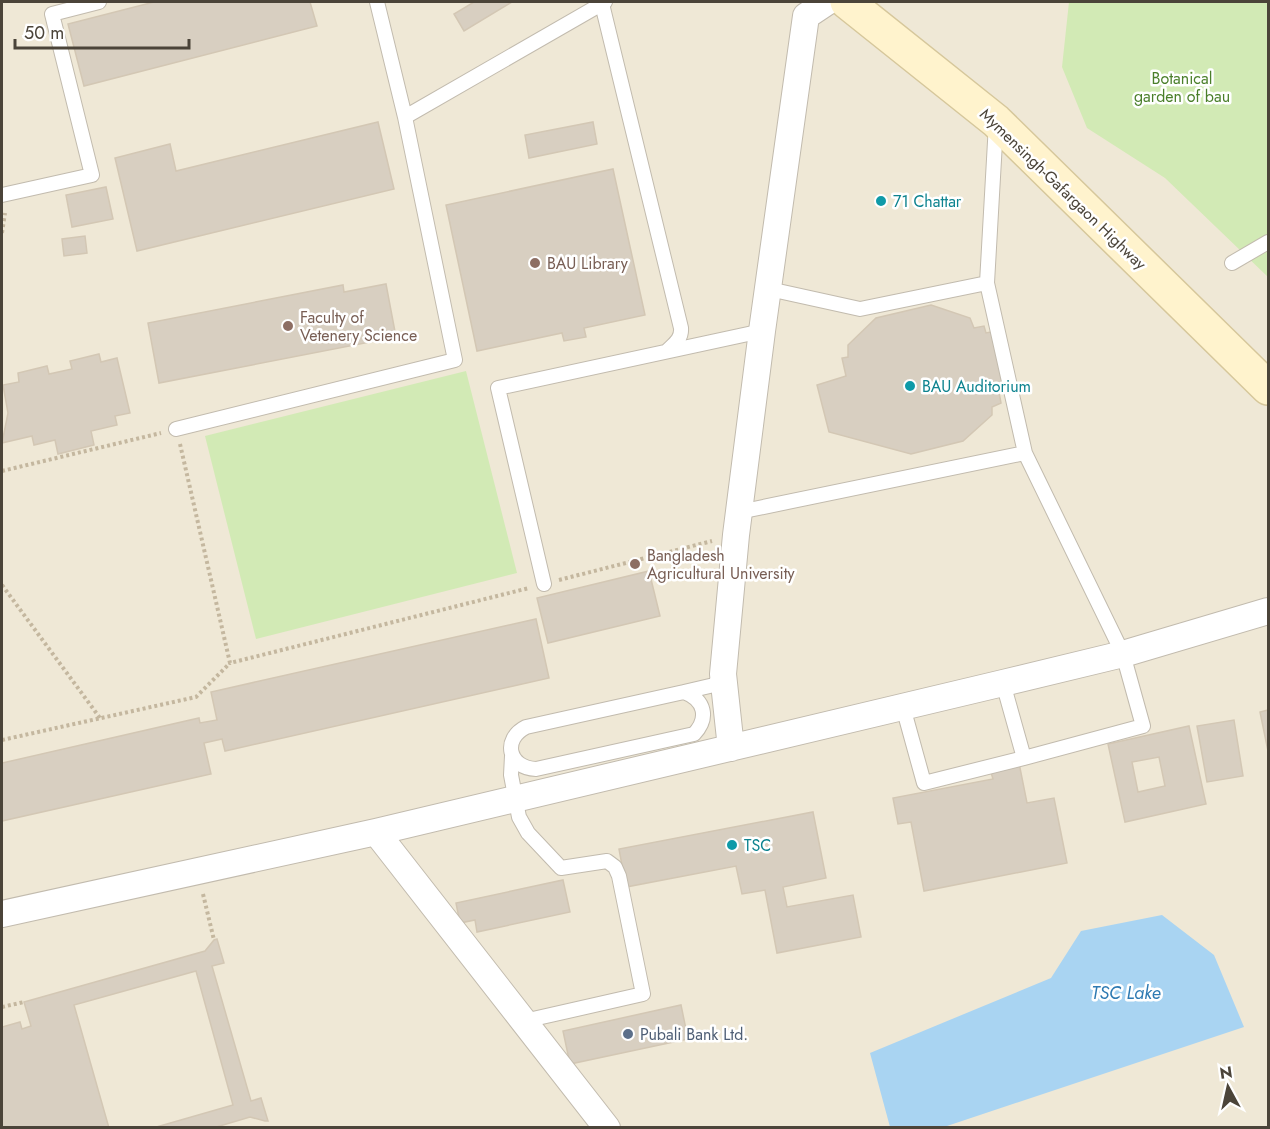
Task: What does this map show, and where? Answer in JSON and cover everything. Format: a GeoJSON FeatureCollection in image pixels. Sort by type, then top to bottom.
{"type":"FeatureCollection","features":[{"type":"Feature","properties":{"kind":"main road","name":"Mymensingh-Gafargaon Highway"},"geometry":{"type":"LineString","coordinates":[[847,2],[996,121],[1269,388]]}},
{"type":"Feature","properties":{"kind":"street"},"geometry":{"type":"LineString","coordinates":[[731,748],[723,674],[737,523],[806,16],[827,2]]}},
{"type":"Feature","properties":{"kind":"street"},"geometry":{"type":"LineString","coordinates":[[2,914],[376,832],[1004,683],[1123,654],[1269,611]]}},
{"type":"Feature","properties":{"kind":"street"},"geometry":{"type":"LineString","coordinates":[[376,832],[607,1128]]}},
{"type":"Feature","properties":{"kind":"lane"},"geometry":{"type":"LineString","coordinates":[[2,195],[92,175],[52,14],[99,2]]}},
{"type":"Feature","properties":{"kind":"lane"},"geometry":{"type":"LineString","coordinates":[[176,429],[455,360],[405,117],[377,2]]}},
{"type":"Feature","properties":{"kind":"lane"},"geometry":{"type":"LineString","coordinates":[[405,117],[603,3],[681,328],[682,334],[679,339],[667,351]]}},
{"type":"Feature","properties":{"kind":"lane"},"geometry":{"type":"LineString","coordinates":[[903,706],[924,783],[1143,726],[1123,654],[1025,453],[987,283],[996,121]]}},
{"type":"Feature","properties":{"kind":"lane"},"geometry":{"type":"LineString","coordinates":[[1232,263],[1269,242]]}},
{"type":"Feature","properties":{"kind":"lane"},"geometry":{"type":"LineString","coordinates":[[768,289],[860,309],[987,283]]}},
{"type":"Feature","properties":{"kind":"lane"},"geometry":{"type":"LineString","coordinates":[[544,584],[498,388],[762,331]]}},
{"type":"Feature","properties":{"kind":"lane"},"geometry":{"type":"LineString","coordinates":[[737,523],[1025,453]]}},
{"type":"Feature","properties":{"kind":"lane"},"geometry":{"type":"LineString","coordinates":[[524,1021],[643,994],[619,876],[615,867],[607,861],[561,868],[523,825],[519,817],[511,775],[511,749],[515,735],[526,727],[714,686],[723,674]]}},
{"type":"Feature","properties":{"kind":"lane"},"geometry":{"type":"LineString","coordinates":[[1004,683],[1024,758]]}},
{"type":"Feature","properties":{"kind":"lane"},"geometry":{"type":"LineString","coordinates":[[512,756],[522,766],[536,769],[694,734],[702,722],[702,706],[692,695],[684,692]]}},
{"type":"Feature","properties":{"kind":"path"},"geometry":{"type":"LineString","coordinates":[[2,471],[176,429],[230,663]]}},
{"type":"Feature","properties":{"kind":"path"},"geometry":{"type":"LineString","coordinates":[[2,740],[196,697],[230,663],[544,584],[737,523]]}},
{"type":"Feature","properties":{"kind":"path"},"geometry":{"type":"LineString","coordinates":[[2,585],[100,718]]}},
{"type":"Feature","properties":{"kind":"path"},"geometry":{"type":"LineString","coordinates":[[197,871],[214,940]]}},
{"type":"Feature","properties":{"kind":"path"},"geometry":{"type":"LineString","coordinates":[[2,1007],[24,1002]]}},
{"type":"Feature","properties":{"kind":"shaded area","name":"Bangladesh Agricultural University"},"geometry":{"type":"Polygon","coordinates":[[[2,2],[1268,2],[1268,1127],[2,1127],[2,2]]]}},
{"type":"Feature","properties":{"kind":"green space","name":"Botanical garden of bau"},"geometry":{"type":"Polygon","coordinates":[[[1069,2],[1268,2],[1268,277],[1165,178],[1087,128],[1062,67],[1069,2]]]}},
{"type":"Feature","properties":{"kind":"green space"},"geometry":{"type":"Polygon","coordinates":[[[466,371],[517,573],[256,639],[205,436],[466,371]]]}},
{"type":"Feature","properties":{"kind":"water","name":"TSC Lake"},"geometry":{"type":"Polygon","coordinates":[[[1162,915],[1214,955],[1244,1027],[944,1127],[890,1127],[870,1053],[1051,978],[1081,931],[1162,915]]]}},
{"type":"Feature","properties":{"kind":"building"},"geometry":{"type":"Polygon","coordinates":[[[154,2],[310,2],[317,26],[84,86],[68,24],[154,2]]]}},
{"type":"Feature","properties":{"kind":"building"},"geometry":{"type":"Polygon","coordinates":[[[474,2],[512,2],[464,31],[454,14],[474,2]]]}},
{"type":"Feature","properties":{"kind":"building"},"geometry":{"type":"Polygon","coordinates":[[[378,122],[394,189],[137,251],[115,158],[170,144],[176,171],[378,122]]]}},
{"type":"Feature","properties":{"kind":"building"},"geometry":{"type":"Polygon","coordinates":[[[593,122],[597,144],[529,158],[525,135],[593,122]]]}},
{"type":"Feature","properties":{"kind":"building"},"geometry":{"type":"Polygon","coordinates":[[[613,169],[645,315],[584,328],[586,337],[564,341],[562,333],[477,351],[446,205],[613,169]]]}},
{"type":"Feature","properties":{"kind":"building"},"geometry":{"type":"Polygon","coordinates":[[[106,187],[113,219],[72,227],[66,195],[106,187]]]}},
{"type":"Feature","properties":{"kind":"building"},"geometry":{"type":"Polygon","coordinates":[[[85,236],[87,253],[64,256],[62,239],[85,236]]]}},
{"type":"Feature","properties":{"kind":"building"},"geometry":{"type":"Polygon","coordinates":[[[386,284],[396,337],[159,383],[148,323],[343,285],[344,292],[386,284]]]}},
{"type":"Feature","properties":{"kind":"building"},"geometry":{"type":"Polygon","coordinates":[[[931,305],[970,318],[974,328],[984,326],[986,333],[996,331],[1006,386],[998,387],[1001,403],[992,407],[992,415],[963,441],[911,454],[829,432],[817,385],[846,376],[842,358],[848,357],[848,345],[876,318],[931,305]]]}},
{"type":"Feature","properties":{"kind":"building"},"geometry":{"type":"Polygon","coordinates":[[[99,354],[101,362],[117,358],[130,413],[115,416],[117,425],[91,431],[94,445],[58,454],[55,440],[34,445],[32,436],[2,443],[8,413],[3,385],[19,382],[18,373],[47,366],[49,374],[72,369],[70,361],[99,354]]]}},
{"type":"Feature","properties":{"kind":"building"},"geometry":{"type":"Polygon","coordinates":[[[649,571],[660,616],[548,643],[537,598],[649,571]]]}},
{"type":"Feature","properties":{"kind":"building"},"geometry":{"type":"Polygon","coordinates":[[[536,619],[549,678],[225,751],[222,739],[204,743],[211,774],[2,821],[2,763],[199,718],[200,723],[217,720],[211,692],[536,619]]]}},
{"type":"Feature","properties":{"kind":"building"},"geometry":{"type":"Polygon","coordinates":[[[1268,710],[1268,751],[1260,712],[1268,710]]]}},
{"type":"Feature","properties":{"kind":"building"},"geometry":{"type":"Polygon","coordinates":[[[1234,720],[1243,776],[1207,782],[1197,726],[1234,720]]]}},
{"type":"Feature","properties":{"kind":"building"},"geometry":{"type":"Polygon","coordinates":[[[1189,726],[1206,804],[1125,822],[1108,744],[1189,726]],[[1159,757],[1132,762],[1138,792],[1165,786],[1159,757]]]}},
{"type":"Feature","properties":{"kind":"building"},"geometry":{"type":"Polygon","coordinates":[[[1019,763],[1027,803],[1054,798],[1067,863],[924,891],[911,822],[898,824],[893,798],[993,779],[990,769],[1019,763]]]}},
{"type":"Feature","properties":{"kind":"building"},"geometry":{"type":"Polygon","coordinates":[[[813,812],[826,878],[783,887],[787,907],[853,895],[861,937],[777,953],[765,890],[742,894],[736,866],[626,887],[619,849],[813,812]]]}},
{"type":"Feature","properties":{"kind":"building"},"geometry":{"type":"Polygon","coordinates":[[[563,880],[570,912],[477,932],[475,920],[460,923],[456,903],[563,880]]]}},
{"type":"Feature","properties":{"kind":"building"},"geometry":{"type":"Polygon","coordinates":[[[217,939],[224,963],[212,966],[251,1101],[261,1098],[268,1121],[250,1117],[213,1128],[153,1128],[233,1105],[196,971],[74,1005],[109,1128],[2,1128],[2,1027],[20,1022],[22,1029],[31,1026],[24,1002],[205,951],[217,939]]]}},
{"type":"Feature","properties":{"kind":"building"},"geometry":{"type":"Polygon","coordinates":[[[681,1005],[688,1039],[570,1064],[563,1031],[681,1005]]]}},
{"type":"Feature","properties":{"kind":"place","name":"71 Chattar"},"geometry":{"type":"Point","coordinates":[881,201]}},
{"type":"Feature","properties":{"kind":"place","name":"BAU Library"},"geometry":{"type":"Point","coordinates":[535,263]}},
{"type":"Feature","properties":{"kind":"place","name":"Faculty of Vetenery Science"},"geometry":{"type":"Point","coordinates":[288,326]}},
{"type":"Feature","properties":{"kind":"place","name":"BAU Auditorium"},"geometry":{"type":"Point","coordinates":[910,386]}},
{"type":"Feature","properties":{"kind":"place","name":"Bangladesh Agricultural University"},"geometry":{"type":"Point","coordinates":[635,564]}},
{"type":"Feature","properties":{"kind":"place","name":"TSC"},"geometry":{"type":"Point","coordinates":[732,845]}},
{"type":"Feature","properties":{"kind":"place","name":"Pubali Bank Ltd."},"geometry":{"type":"Point","coordinates":[628,1034]}}]}
